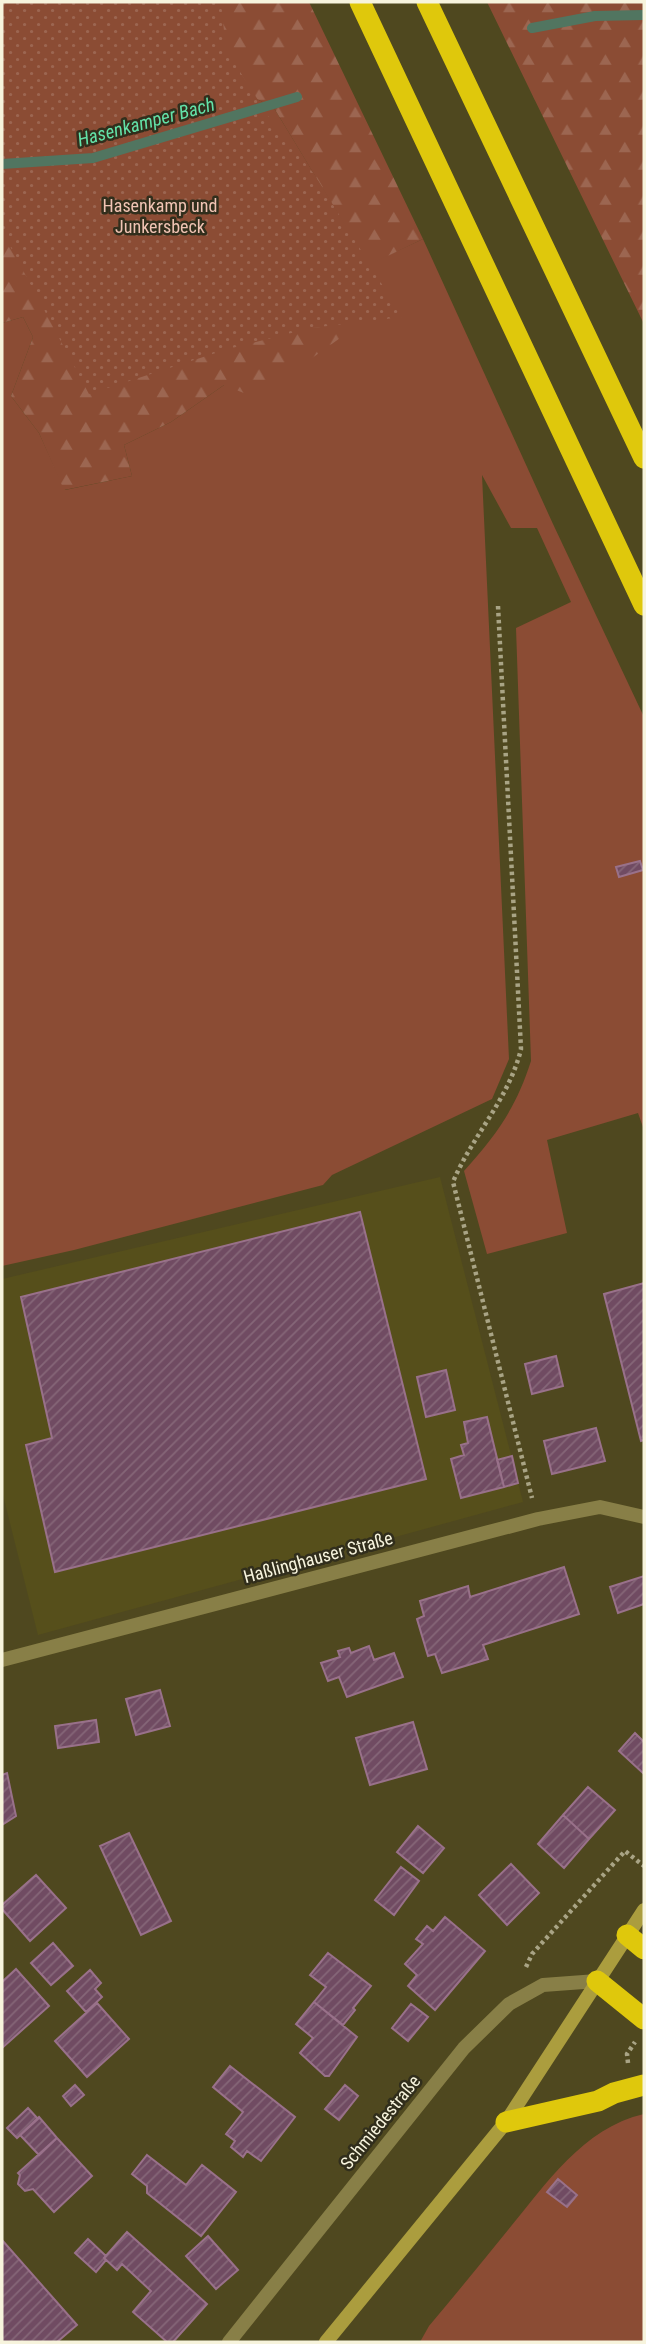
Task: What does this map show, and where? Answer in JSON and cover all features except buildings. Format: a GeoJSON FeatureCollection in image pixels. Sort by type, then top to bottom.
{"type":"FeatureCollection","features":[{"type":"Feature","properties":{"kind":"highway"},"geometry":{"type":"LineString","coordinates":[[360,2],[644,605]]}},
{"type":"Feature","properties":{"kind":"highway"},"geometry":{"type":"LineString","coordinates":[[427,2],[644,458]]}},
{"type":"Feature","properties":{"kind":"highway"},"geometry":{"type":"LineString","coordinates":[[580,322],[644,428]]}},
{"type":"Feature","properties":{"kind":"highway"},"geometry":{"type":"LineString","coordinates":[[627,1935],[644,1949]]}},
{"type":"Feature","properties":{"kind":"highway"},"geometry":{"type":"LineString","coordinates":[[597,1981],[641,2027]]}},
{"type":"Feature","properties":{"kind":"highway"},"geometry":{"type":"LineString","coordinates":[[506,2122],[598,2101],[638,2087]]}},
{"type":"Feature","properties":{"kind":"main road"},"geometry":{"type":"LineString","coordinates":[[326,2342],[506,2122],[644,1910]]}},
{"type":"Feature","properties":{"kind":"street","name":"Haßlinghauser Straße"},"geometry":{"type":"LineString","coordinates":[[2,1660],[538,1519],[600,1507],[644,1517]]}},
{"type":"Feature","properties":{"kind":"street","name":"Schmiedestraße"},"geometry":{"type":"LineString","coordinates":[[229,2342],[464,2048],[509,2004],[543,1985],[597,1981]]}},
{"type":"Feature","properties":{"kind":"path"},"geometry":{"type":"LineString","coordinates":[[498,606],[521,1049],[515,1074],[463,1159],[453,1182],[538,1519]]}},
{"type":"Feature","properties":{"kind":"path"},"geometry":{"type":"LineString","coordinates":[[509,2004],[532,1954],[625,1851],[644,1866]]}},
{"type":"Feature","properties":{"kind":"path"},"geometry":{"type":"LineString","coordinates":[[638,2087],[627,2054],[641,2027]]}},
{"type":"Feature","properties":{"kind":"shaded area"},"geometry":{"type":"Polygon","coordinates":[[[440,1177],[523,1502],[38,1635],[2,1491],[2,1279],[440,1177]]]}},
{"type":"Feature","properties":{"kind":"green space","name":"Hasenkamp und Junkersbeck"},"geometry":{"type":"Polygon","coordinates":[[[2,2],[309,2],[423,239],[369,265],[274,108],[251,96],[229,295],[343,336],[256,398],[224,385],[171,422],[124,445],[132,476],[64,490],[39,433],[11,396],[33,337],[23,317],[2,323],[2,2]]]}},
{"type":"Feature","properties":{"kind":"green space","name":"Hasenkamp und Junkersbeck"},"geometry":{"type":"Polygon","coordinates":[[[2,2],[221,2],[226,50],[272,122],[314,174],[402,317],[311,328],[228,349],[89,394],[2,231],[2,2]]]}},
{"type":"Feature","properties":{"kind":"green space"},"geometry":{"type":"Polygon","coordinates":[[[487,2],[644,2],[644,324],[487,2]]]}},
{"type":"Feature","properties":{"kind":"green space"},"geometry":{"type":"Polygon","coordinates":[[[251,96],[274,108],[369,264],[423,239],[644,717],[644,1130],[638,1113],[547,1140],[567,1233],[487,1254],[464,1171],[504,1120],[519,1093],[531,1061],[516,628],[571,602],[537,528],[511,528],[482,475],[509,1059],[492,1099],[332,1175],[323,1185],[74,1250],[2,1266],[2,323],[23,317],[33,337],[11,396],[39,433],[65,490],[132,476],[124,445],[171,422],[224,385],[229,295],[251,96]]]}},
{"type":"Feature","properties":{"kind":"green space"},"geometry":{"type":"Polygon","coordinates":[[[644,2114],[644,2342],[420,2342],[429,2326],[567,2160],[602,2132],[622,2121],[644,2114]]]}},
{"type":"Feature","properties":{"kind":"waterway","name":"Hasenkamper Bach"},"geometry":{"type":"LineString","coordinates":[[532,28],[595,16],[644,15]]}},
{"type":"Feature","properties":{"kind":"waterway","name":"Hasenkamper Bach"},"geometry":{"type":"LineString","coordinates":[[2,164],[93,158],[297,97]]}}]}
